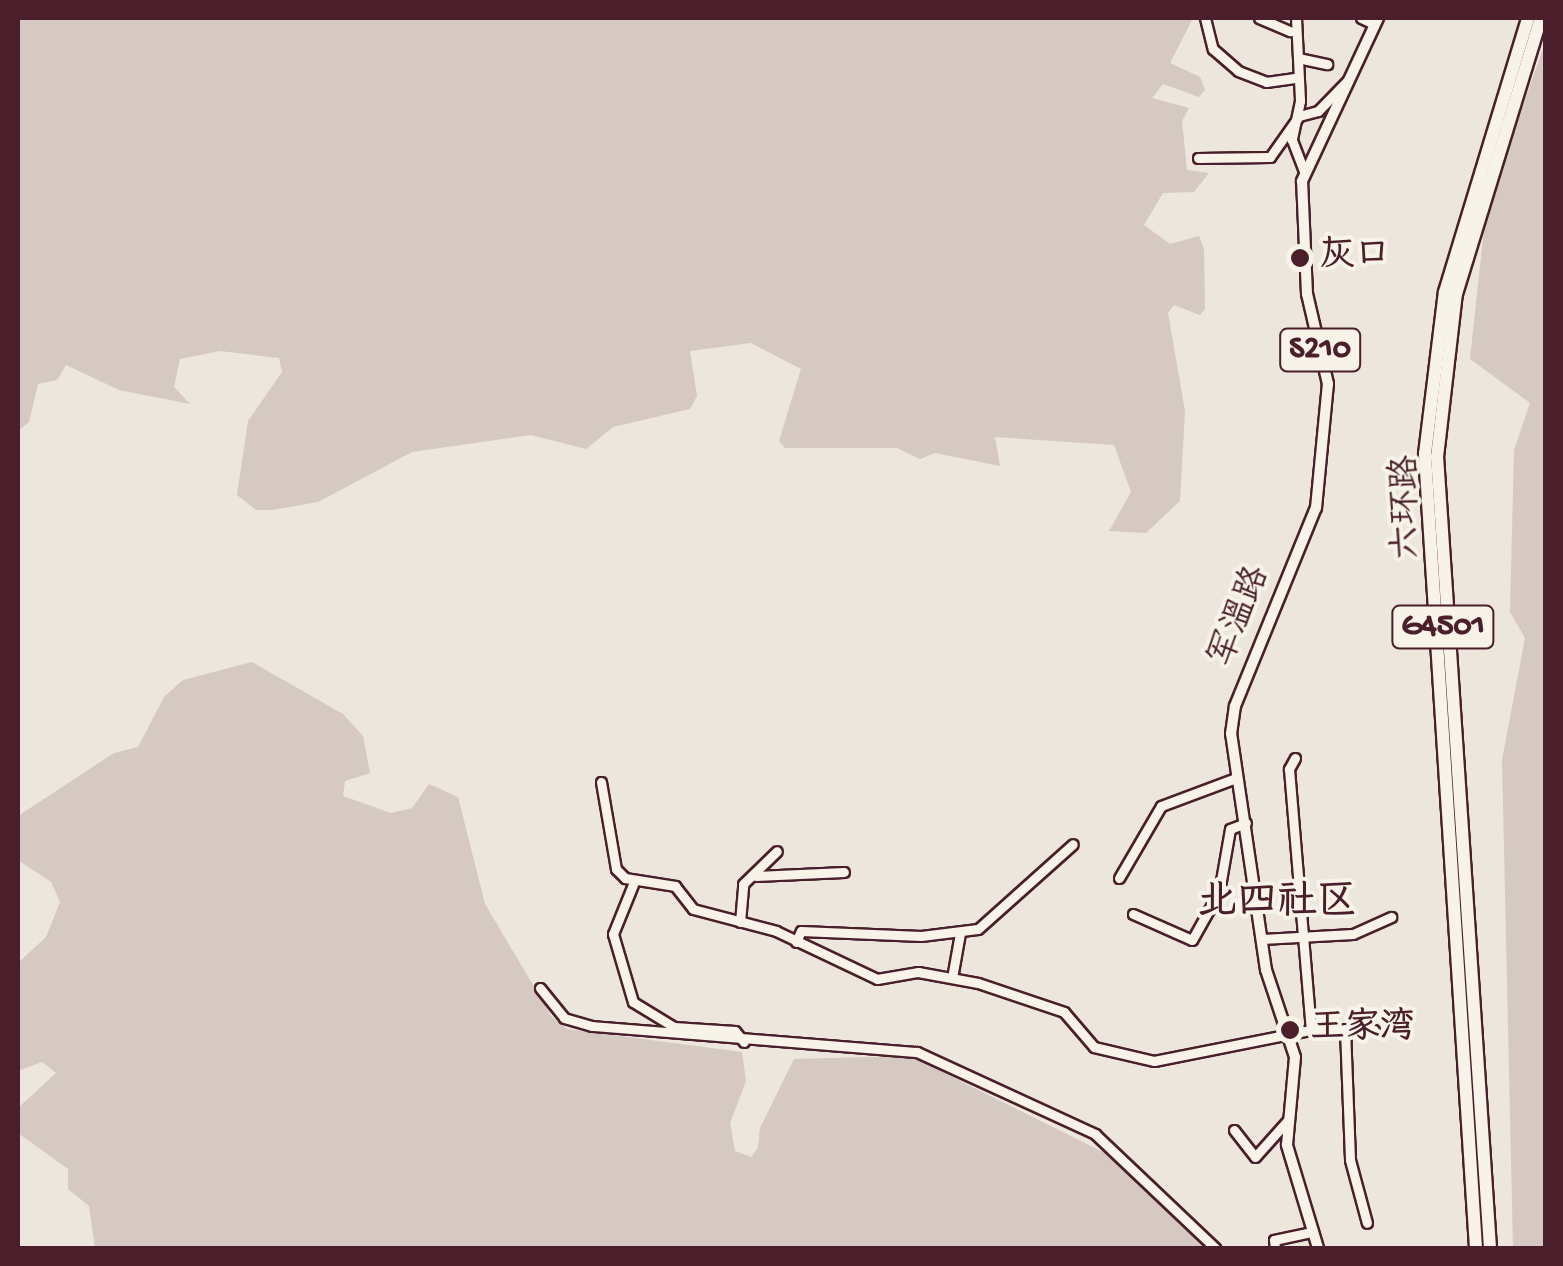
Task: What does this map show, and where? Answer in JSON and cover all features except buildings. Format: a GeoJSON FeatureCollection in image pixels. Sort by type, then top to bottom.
{"type":"FeatureCollection","features":[{"type":"Feature","properties":{"kind":"highway","name":"六环路"},"geometry":{"type":"LineString","coordinates":[[1476,1248],[1425,454],[1444,292],[1528,18]]}},
{"type":"Feature","properties":{"kind":"highway","name":"六环路"},"geometry":{"type":"LineString","coordinates":[[1490,1248],[1437,457],[1469,238],[1541,18]]}},
{"type":"Feature","properties":{"kind":"main road","name":"军温路"},"geometry":{"type":"LineString","coordinates":[[1318,1248],[1287,1145],[1294,1057],[1262,940],[1236,778],[1233,711],[1310,530],[1328,410],[1307,294],[1304,172],[1376,21]]}},
{"type":"Feature","properties":{"kind":"street"},"geometry":{"type":"LineString","coordinates":[[1205,18],[1213,49],[1238,70],[1266,82],[1296,78]]}},
{"type":"Feature","properties":{"kind":"street"},"geometry":{"type":"LineString","coordinates":[[1259,18],[1290,31]]}},
{"type":"Feature","properties":{"kind":"street"},"geometry":{"type":"LineString","coordinates":[[1296,18],[1290,31],[1298,58],[1298,116],[1292,140],[1304,172]]}},
{"type":"Feature","properties":{"kind":"street"},"geometry":{"type":"LineString","coordinates":[[1361,18],[1376,21]]}},
{"type":"Feature","properties":{"kind":"street"},"geometry":{"type":"LineString","coordinates":[[1298,58],[1327,64]]}},
{"type":"Feature","properties":{"kind":"street"},"geometry":{"type":"LineString","coordinates":[[1198,158],[1270,157],[1298,116],[1318,111],[1350,78]]}},
{"type":"Feature","properties":{"kind":"street"},"geometry":{"type":"LineString","coordinates":[[1295,758],[1289,769],[1310,1031]]}},
{"type":"Feature","properties":{"kind":"street"},"geometry":{"type":"LineString","coordinates":[[1119,878],[1161,806],[1236,778]]}},
{"type":"Feature","properties":{"kind":"street"},"geometry":{"type":"LineString","coordinates":[[601,782],[616,868],[634,882],[676,886],[693,909],[796,942],[877,979],[918,972],[952,978],[1064,1012],[1080,1039],[1143,1059],[1288,1038],[1310,1031],[1374,1030]]}},
{"type":"Feature","properties":{"kind":"street"},"geometry":{"type":"LineString","coordinates":[[1133,914],[1192,940],[1219,892],[1230,829],[1246,823]]}},
{"type":"Feature","properties":{"kind":"street"},"geometry":{"type":"LineString","coordinates":[[796,942],[801,931],[960,933],[995,916],[1074,844]]}},
{"type":"Feature","properties":{"kind":"street"},"geometry":{"type":"LineString","coordinates":[[756,876],[764,856],[778,851]]}},
{"type":"Feature","properties":{"kind":"street"},"geometry":{"type":"LineString","coordinates":[[743,884],[756,876],[844,872]]}},
{"type":"Feature","properties":{"kind":"street"},"geometry":{"type":"LineString","coordinates":[[733,874],[743,884],[740,922]]}},
{"type":"Feature","properties":{"kind":"street"},"geometry":{"type":"LineString","coordinates":[[634,882],[613,934],[634,1002],[644,1016],[674,1027],[735,1031],[744,1042]]}},
{"type":"Feature","properties":{"kind":"street"},"geometry":{"type":"LineString","coordinates":[[1262,940],[1352,934],[1391,917]]}},
{"type":"Feature","properties":{"kind":"street"},"geometry":{"type":"LineString","coordinates":[[952,978],[960,933]]}},
{"type":"Feature","properties":{"kind":"street"},"geometry":{"type":"LineString","coordinates":[[540,988],[564,1018],[592,1026],[744,1042],[917,1052],[1095,1134],[1215,1248]]}},
{"type":"Feature","properties":{"kind":"street"},"geometry":{"type":"LineString","coordinates":[[1345,1029],[1350,1160],[1367,1224]]}},
{"type":"Feature","properties":{"kind":"street"},"geometry":{"type":"LineString","coordinates":[[1234,1130],[1256,1158],[1288,1120]]}},
{"type":"Feature","properties":{"kind":"street"},"geometry":{"type":"LineString","coordinates":[[1276,1248],[1274,1240],[1313,1232]]}},
{"type":"Feature","properties":{"kind":"shaded area"},"geometry":{"type":"Polygon","coordinates":[[[18,18],[1193,18],[1170,63],[1200,77],[1205,90],[1199,97],[1163,84],[1152,98],[1189,108],[1182,121],[1187,170],[1209,173],[1194,192],[1163,193],[1144,225],[1170,244],[1199,236],[1204,249],[1205,309],[1200,315],[1174,305],[1168,313],[1185,411],[1180,501],[1146,533],[1109,531],[1131,492],[1114,445],[995,437],[1000,466],[935,453],[920,459],[897,448],[785,448],[779,441],[801,369],[751,343],[690,351],[697,396],[690,409],[613,427],[586,449],[531,435],[412,452],[318,502],[272,510],[256,510],[237,495],[248,421],[282,372],[279,358],[220,351],[180,359],[174,387],[190,404],[119,390],[66,365],[57,380],[38,384],[29,422],[18,431],[18,18]]]}},
{"type":"Feature","properties":{"kind":"shaded area"},"geometry":{"type":"Polygon","coordinates":[[[1545,43],[1545,1248],[1513,1248],[1502,760],[1525,638],[1510,612],[1514,450],[1530,403],[1470,359],[1486,211],[1545,43]]]}},
{"type":"Feature","properties":{"kind":"shaded area"},"geometry":{"type":"Polygon","coordinates":[[[252,662],[343,714],[363,736],[370,773],[345,781],[343,796],[391,813],[412,808],[429,784],[458,797],[485,904],[552,1017],[567,1029],[742,1052],[746,1081],[730,1123],[735,1151],[751,1157],[758,1148],[760,1128],[794,1059],[910,1056],[1111,1156],[1209,1248],[95,1248],[89,1206],[68,1189],[68,1169],[18,1133],[18,1108],[56,1073],[42,1062],[18,1071],[18,963],[46,937],[60,902],[51,882],[18,860],[18,816],[114,753],[138,747],[164,697],[183,680],[252,662]]]}},
{"type":"Feature","properties":{"kind":"place","name":"灰口"},"geometry":{"type":"Point","coordinates":[1300,258]}},
{"type":"Feature","properties":{"kind":"place","name":"王家湾"},"geometry":{"type":"Point","coordinates":[1290,1030]}},
{"type":"Feature","properties":{"kind":"district","name":"北四社区"},"geometry":{"type":"Point","coordinates":[1277,905]}}]}
